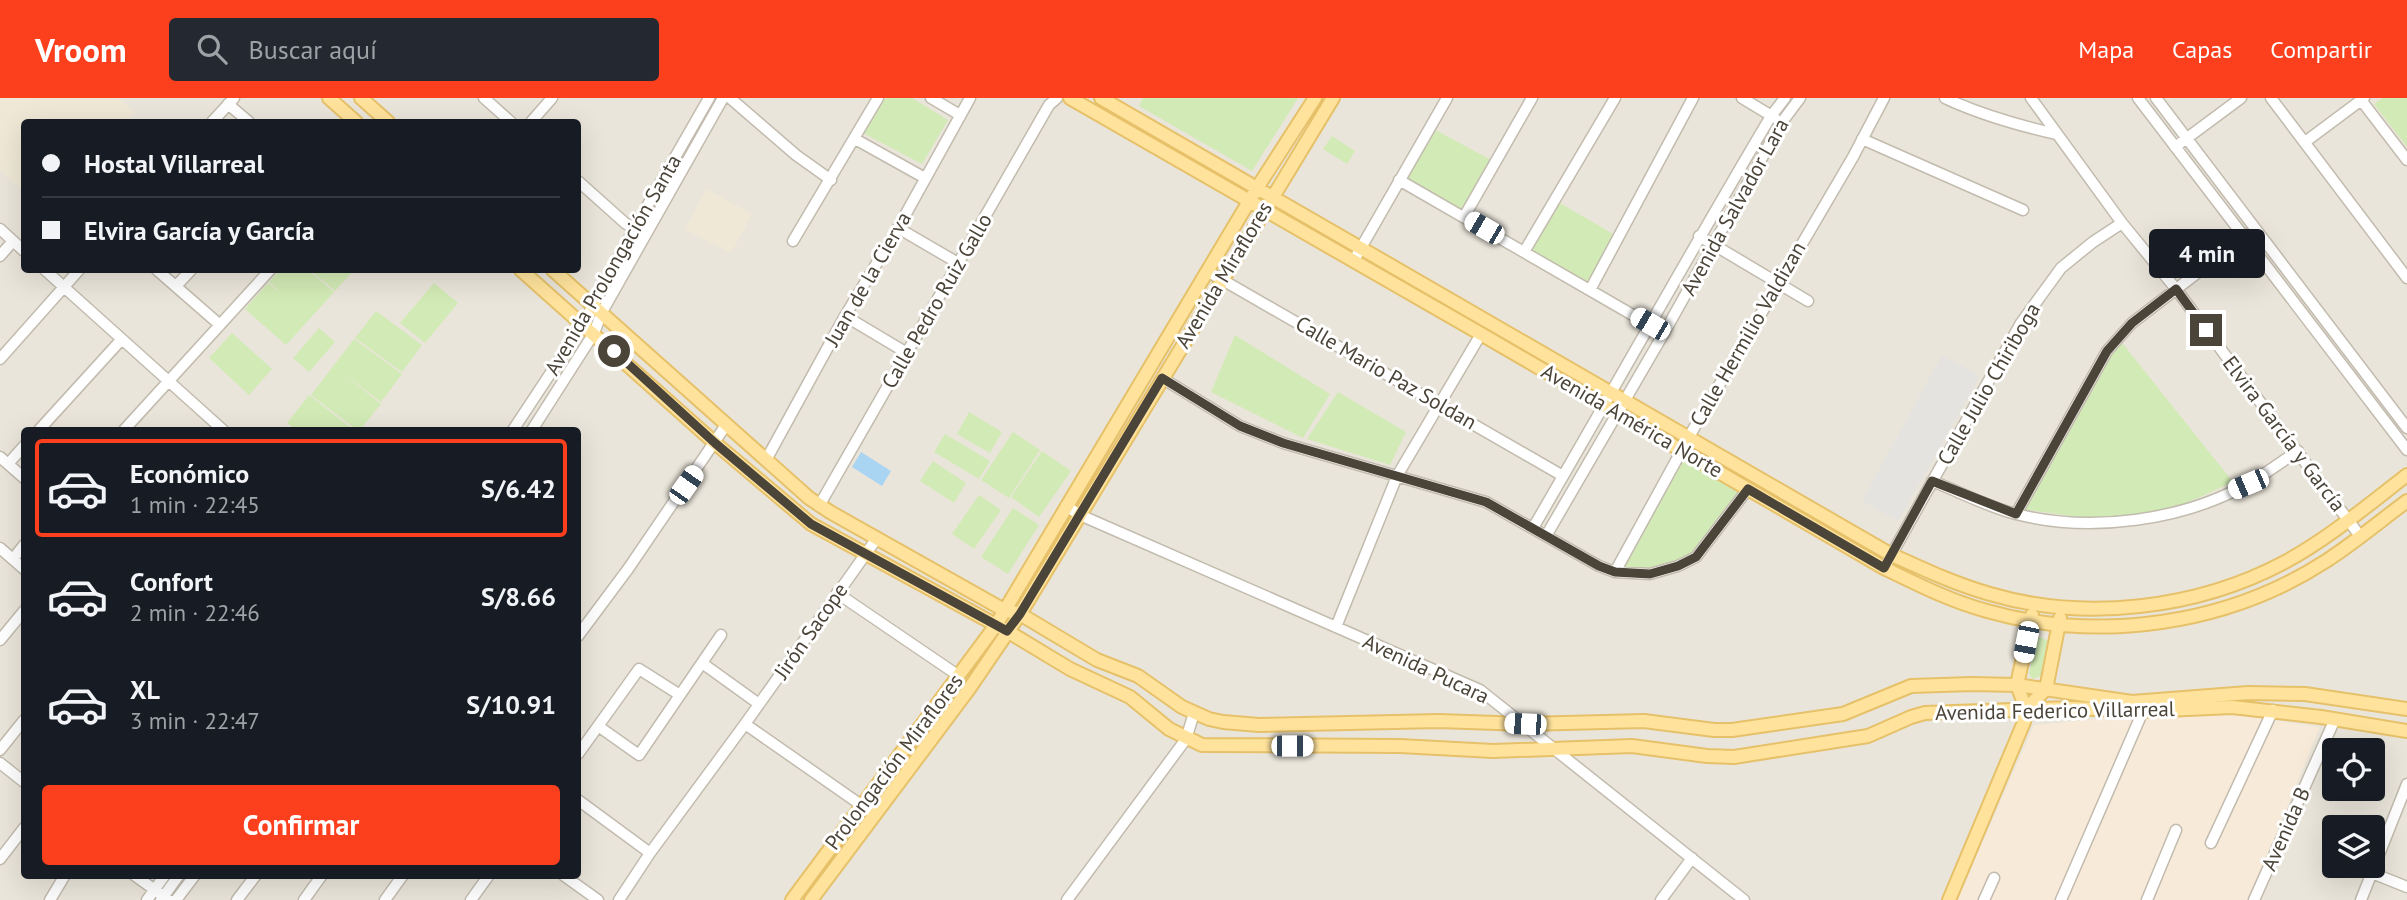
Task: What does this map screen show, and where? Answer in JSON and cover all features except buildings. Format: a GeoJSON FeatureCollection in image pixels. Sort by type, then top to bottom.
{"type":"FeatureCollection","features":[{"type":"Feature","properties":{"kind":"main road"},"geometry":{"type":"LineString","coordinates":[[329,98],[353,119]]}},
{"type":"Feature","properties":{"kind":"main road"},"geometry":{"type":"LineString","coordinates":[[360,98],[384,119]]}},
{"type":"Feature","properties":{"kind":"main road","name":"Avenida América Norte"},"geometry":{"type":"LineString","coordinates":[[1070,98],[1884,568],[1947,598],[1988,612],[2059,625],[2122,626],[2171,621],[2236,604],[2296,578],[2326,561],[2407,501]]}},
{"type":"Feature","properties":{"kind":"main road","name":"Avenida América Norte"},"geometry":{"type":"LineString","coordinates":[[1101,98],[1891,554],[1953,582],[1992,595],[2062,608],[2122,608],[2195,596],[2259,575],[2315,544],[2407,475]]}},
{"type":"Feature","properties":{"kind":"main road","name":"Avenida Miraflores"},"geometry":{"type":"LineString","coordinates":[[1002,628],[1004,610],[1257,188],[1315,98]]}},
{"type":"Feature","properties":{"kind":"main road","name":"Avenida Miraflores"},"geometry":{"type":"LineString","coordinates":[[1002,628],[1020,614],[1329,99]]}},
{"type":"Feature","properties":{"kind":"main road","name":"Avenida Federico Villarreal"},"geometry":{"type":"LineString","coordinates":[[524,273],[715,443],[811,524],[1002,628],[1069,668],[1130,697],[1169,729],[1202,745],[1400,746],[1493,751],[1632,746],[1734,757],[1868,736],[1925,713],[2026,709],[2143,711],[2219,706],[2273,710],[2407,731]]}},
{"type":"Feature","properties":{"kind":"main road"},"geometry":{"type":"LineString","coordinates":[[557,273],[819,506],[1004,610],[1020,614]]}},
{"type":"Feature","properties":{"kind":"main road"},"geometry":{"type":"LineString","coordinates":[[1143,377],[1160,382]]}},
{"type":"Feature","properties":{"kind":"main road"},"geometry":{"type":"LineString","coordinates":[[1947,598],[1952,591],[1953,582]]}},
{"type":"Feature","properties":{"kind":"main road"},"geometry":{"type":"LineString","coordinates":[[1949,900],[2024,722],[2026,709],[2017,685],[2034,604]]}},
{"type":"Feature","properties":{"kind":"main road"},"geometry":{"type":"LineString","coordinates":[[2026,709],[2046,689],[2062,608]]}},
{"type":"Feature","properties":{"kind":"main road"},"geometry":{"type":"LineString","coordinates":[[2122,608],[2122,626]]}},
{"type":"Feature","properties":{"kind":"main road","name":"Avenida Federico Villarreal"},"geometry":{"type":"LineString","coordinates":[[1020,614],[1097,660],[1138,676],[1181,707],[1223,722],[1259,725],[1439,721],[1525,724],[1644,721],[1732,730],[1843,714],[1911,686],[1950,684],[2017,685],[2132,702],[2248,693],[2305,694],[2407,709]]}},
{"type":"Feature","properties":{"kind":"main road","name":"Prolongación Miraflores"},"geometry":{"type":"LineString","coordinates":[[792,900],[959,676],[1002,628]]}},
{"type":"Feature","properties":{"kind":"main road","name":"Prolongación Miraflores"},"geometry":{"type":"LineString","coordinates":[[811,900],[969,690],[1002,628]]}},
{"type":"Feature","properties":{"kind":"street"},"geometry":{"type":"LineString","coordinates":[[484,98],[508,119]]}},
{"type":"Feature","properties":{"kind":"street"},"geometry":{"type":"LineString","coordinates":[[534,119],[552,98]]}},
{"type":"Feature","properties":{"kind":"street","name":"Avenida Prolongación Santa"},"geometry":{"type":"LineString","coordinates":[[534,427],[594,333],[597,308],[634,229],[709,98]]}},
{"type":"Feature","properties":{"kind":"street","name":"Avenida Prolongación Santa"},"geometry":{"type":"LineString","coordinates":[[515,427],[645,236],[723,98]]}},
{"type":"Feature","properties":{"kind":"street"},"geometry":{"type":"LineString","coordinates":[[730,98],[796,155],[831,180]]}},
{"type":"Feature","properties":{"kind":"street"},"geometry":{"type":"LineString","coordinates":[[793,242],[878,98]]}},
{"type":"Feature","properties":{"kind":"street"},"geometry":{"type":"LineString","coordinates":[[931,98],[960,115]]}},
{"type":"Feature","properties":{"kind":"street","name":"Juan de la Cierva"},"geometry":{"type":"LineString","coordinates":[[766,460],[970,98]]}},
{"type":"Feature","properties":{"kind":"street","name":"Calle Pedro Ruiz Gallo"},"geometry":{"type":"LineString","coordinates":[[819,506],[1049,105],[1057,98]]}},
{"type":"Feature","properties":{"kind":"street"},"geometry":{"type":"LineString","coordinates":[[1354,260],[1447,98]]}},
{"type":"Feature","properties":{"kind":"street"},"geometry":{"type":"LineString","coordinates":[[1464,217],[1532,98]]}},
{"type":"Feature","properties":{"kind":"street"},"geometry":{"type":"LineString","coordinates":[[1524,252],[1615,98]]}},
{"type":"Feature","properties":{"kind":"street"},"geometry":{"type":"LineString","coordinates":[[1590,290],[1693,98]]}},
{"type":"Feature","properties":{"kind":"street"},"geometry":{"type":"LineString","coordinates":[[1742,98],[1782,122]]}},
{"type":"Feature","properties":{"kind":"street","name":"Avenida Salvador Lara"},"geometry":{"type":"LineString","coordinates":[[1533,528],[1613,393],[1699,236],[1784,98]]}},
{"type":"Feature","properties":{"kind":"street","name":"Avenida Salvador Lara"},"geometry":{"type":"LineString","coordinates":[[1546,536],[1626,400],[1782,122],[1800,98]]}},
{"type":"Feature","properties":{"kind":"street","name":"Calle Hermilio Valdizan"},"geometry":{"type":"LineString","coordinates":[[1615,572],[1884,98]]}},
{"type":"Feature","properties":{"kind":"street"},"geometry":{"type":"LineString","coordinates":[[1945,98],[1998,120],[2056,134]]}},
{"type":"Feature","properties":{"kind":"street","name":"Elvira García y García"},"geometry":{"type":"LineString","coordinates":[[2031,98],[2122,223],[2176,289],[2360,536]]}},
{"type":"Feature","properties":{"kind":"street"},"geometry":{"type":"LineString","coordinates":[[2138,98],[2407,450]]}},
{"type":"Feature","properties":{"kind":"street"},"geometry":{"type":"LineString","coordinates":[[2156,98],[2407,428]]}},
{"type":"Feature","properties":{"kind":"street"},"geometry":{"type":"LineString","coordinates":[[2175,147],[2241,98]]}},
{"type":"Feature","properties":{"kind":"street"},"geometry":{"type":"LineString","coordinates":[[2271,98],[2407,278]]}},
{"type":"Feature","properties":{"kind":"street"},"geometry":{"type":"LineString","coordinates":[[2305,142],[2362,99],[2407,160]]}},
{"type":"Feature","properties":{"kind":"street"},"geometry":{"type":"LineString","coordinates":[[215,119],[231,101],[246,119]]}},
{"type":"Feature","properties":{"kind":"street"},"geometry":{"type":"LineString","coordinates":[[855,139],[925,178]]}},
{"type":"Feature","properties":{"kind":"street"},"geometry":{"type":"LineString","coordinates":[[1862,139],[2023,210]]}},
{"type":"Feature","properties":{"kind":"street"},"geometry":{"type":"LineString","coordinates":[[1399,180],[1664,333]]}},
{"type":"Feature","properties":{"kind":"street"},"geometry":{"type":"LineString","coordinates":[[581,184],[645,236]]}},
{"type":"Feature","properties":{"kind":"street","name":"Calle Julio Chiriboga"},"geometry":{"type":"LineString","coordinates":[[1884,568],[2021,323],[2061,268],[2122,223]]}},
{"type":"Feature","properties":{"kind":"street"},"geometry":{"type":"LineString","coordinates":[[898,228],[958,263]]}},
{"type":"Feature","properties":{"kind":"street"},"geometry":{"type":"LineString","coordinates":[[2016,514],[2107,351],[2132,323],[2257,228]]}},
{"type":"Feature","properties":{"kind":"street"},"geometry":{"type":"LineString","coordinates":[[0,229],[21,248]]}},
{"type":"Feature","properties":{"kind":"street"},"geometry":{"type":"LineString","coordinates":[[1699,236],[1808,301]]}},
{"type":"Feature","properties":{"kind":"street"},"geometry":{"type":"LineString","coordinates":[[0,256],[13,241]]}},
{"type":"Feature","properties":{"kind":"street","name":"Calle Mario Paz Soldan"},"geometry":{"type":"LineString","coordinates":[[1207,271],[1563,476]]}},
{"type":"Feature","properties":{"kind":"street"},"geometry":{"type":"LineString","coordinates":[[48,273],[215,427]]}},
{"type":"Feature","properties":{"kind":"street"},"geometry":{"type":"LineString","coordinates":[[0,359],[76,273]]}},
{"type":"Feature","properties":{"kind":"street"},"geometry":{"type":"LineString","coordinates":[[161,273],[220,325]]}},
{"type":"Feature","properties":{"kind":"street"},"geometry":{"type":"LineString","coordinates":[[176,286],[188,273]]}},
{"type":"Feature","properties":{"kind":"street"},"geometry":{"type":"LineString","coordinates":[[127,427],[267,273]]}},
{"type":"Feature","properties":{"kind":"street"},"geometry":{"type":"LineString","coordinates":[[845,316],[907,353]]}},
{"type":"Feature","properties":{"kind":"street"},"geometry":{"type":"LineString","coordinates":[[1336,627],[1397,476],[1481,334]]}},
{"type":"Feature","properties":{"kind":"street"},"geometry":{"type":"LineString","coordinates":[[42,427],[121,340]]}},
{"type":"Feature","properties":{"kind":"street"},"geometry":{"type":"LineString","coordinates":[[1160,382],[1240,426],[1283,443],[1486,502],[1599,566],[1615,572],[1650,574],[1678,566],[1696,557],[1748,489]]}},
{"type":"Feature","properties":{"kind":"street"},"geometry":{"type":"LineString","coordinates":[[528,410],[540,420]]}},
{"type":"Feature","properties":{"kind":"street"},"geometry":{"type":"LineString","coordinates":[[581,632],[628,569],[726,425]]}},
{"type":"Feature","properties":{"kind":"street"},"geometry":{"type":"LineString","coordinates":[[21,448],[4,460],[21,475]]}},
{"type":"Feature","properties":{"kind":"street"},"geometry":{"type":"LineString","coordinates":[[1932,481],[2016,514],[2075,523],[2135,521],[2193,508],[2248,484],[2298,450]]}},
{"type":"Feature","properties":{"kind":"street","name":"Avenida Pucara"},"geometry":{"type":"LineString","coordinates":[[1066,506],[1080,515],[1480,690],[1744,900]]}},
{"type":"Feature","properties":{"kind":"street","name":"Jirón Sacope"},"geometry":{"type":"LineString","coordinates":[[619,900],[877,538]]}},
{"type":"Feature","properties":{"kind":"street"},"geometry":{"type":"LineString","coordinates":[[0,548],[21,566]]}},
{"type":"Feature","properties":{"kind":"street"},"geometry":{"type":"LineString","coordinates":[[13,559],[21,549]]}},
{"type":"Feature","properties":{"kind":"street"},"geometry":{"type":"LineString","coordinates":[[837,593],[959,676]]}},
{"type":"Feature","properties":{"kind":"street"},"geometry":{"type":"LineString","coordinates":[[0,640],[21,615]]}},
{"type":"Feature","properties":{"kind":"street"},"geometry":{"type":"LineString","coordinates":[[598,726],[639,755],[721,635]]}},
{"type":"Feature","properties":{"kind":"street"},"geometry":{"type":"LineString","coordinates":[[702,663],[760,704]]}},
{"type":"Feature","properties":{"kind":"street"},"geometry":{"type":"LineString","coordinates":[[581,750],[639,669],[680,695]]}},
{"type":"Feature","properties":{"kind":"street"},"geometry":{"type":"LineString","coordinates":[[2211,844],[2273,710]]}},
{"type":"Feature","properties":{"kind":"street"},"geometry":{"type":"LineString","coordinates":[[2061,900],[2143,711]]}},
{"type":"Feature","properties":{"kind":"street"},"geometry":{"type":"LineString","coordinates":[[1067,900],[1186,739],[1194,713]]}},
{"type":"Feature","properties":{"kind":"street","name":"Avenida B"},"geometry":{"type":"LineString","coordinates":[[2254,900],[2334,719]]}},
{"type":"Feature","properties":{"kind":"street"},"geometry":{"type":"LineString","coordinates":[[746,723],[874,814]]}},
{"type":"Feature","properties":{"kind":"street"},"geometry":{"type":"LineString","coordinates":[[0,750],[21,724]]}},
{"type":"Feature","properties":{"kind":"street"},"geometry":{"type":"LineString","coordinates":[[0,762],[21,780]]}},
{"type":"Feature","properties":{"kind":"street"},"geometry":{"type":"LineString","coordinates":[[2385,840],[2407,784]]}},
{"type":"Feature","properties":{"kind":"street"},"geometry":{"type":"LineString","coordinates":[[581,802],[650,853]]}},
{"type":"Feature","properties":{"kind":"street"},"geometry":{"type":"LineString","coordinates":[[2147,900],[2176,830]]}},
{"type":"Feature","properties":{"kind":"street"},"geometry":{"type":"LineString","coordinates":[[0,859],[21,832]]}},
{"type":"Feature","properties":{"kind":"street"},"geometry":{"type":"LineString","coordinates":[[1661,900],[1692,858]]}},
{"type":"Feature","properties":{"kind":"street"},"geometry":{"type":"LineString","coordinates":[[1984,900],[1994,878]]}},
{"type":"Feature","properties":{"kind":"street"},"geometry":{"type":"LineString","coordinates":[[2361,900],[2370,878]]}},
{"type":"Feature","properties":{"kind":"street"},"geometry":{"type":"LineString","coordinates":[[2384,878],[2407,887]]}},
{"type":"Feature","properties":{"kind":"street"},"geometry":{"type":"LineString","coordinates":[[50,900],[63,879]]}},
{"type":"Feature","properties":{"kind":"street"},"geometry":{"type":"LineString","coordinates":[[140,879],[165,899],[177,879]]}},
{"type":"Feature","properties":{"kind":"street"},"geometry":{"type":"LineString","coordinates":[[146,900],[162,879]]}},
{"type":"Feature","properties":{"kind":"street"},"geometry":{"type":"LineString","coordinates":[[176,900],[192,879]]}},
{"type":"Feature","properties":{"kind":"street"},"geometry":{"type":"LineString","coordinates":[[240,899],[253,879]]}},
{"type":"Feature","properties":{"kind":"street"},"geometry":{"type":"LineString","coordinates":[[304,900],[319,879]]}},
{"type":"Feature","properties":{"kind":"street"},"geometry":{"type":"LineString","coordinates":[[385,900],[400,879]]}},
{"type":"Feature","properties":{"kind":"street"},"geometry":{"type":"LineString","coordinates":[[472,900],[486,879]]}},
{"type":"Feature","properties":{"kind":"street"},"geometry":{"type":"LineString","coordinates":[[569,879],[598,900]]}},
{"type":"Feature","properties":{"kind":"shaded area"},"geometry":{"type":"Polygon","coordinates":[[[0,98],[2407,98],[2407,900],[0,900],[0,98]]]}},
{"type":"Feature","properties":{"kind":"shaded area"},"geometry":{"type":"Polygon","coordinates":[[[0,98],[119,98],[135,112],[129,119],[21,119],[21,188],[0,171],[0,98]]]}},
{"type":"Feature","properties":{"kind":"shaded area"},"geometry":{"type":"Polygon","coordinates":[[[706,189],[752,214],[731,253],[685,229],[706,189]]]}},
{"type":"Feature","properties":{"kind":"shaded area"},"geometry":{"type":"Polygon","coordinates":[[[1942,355],[1980,376],[1898,521],[1862,501],[1942,355]]]}},
{"type":"Feature","properties":{"kind":"shaded area"},"geometry":{"type":"Polygon","coordinates":[[[2198,709],[2320,727],[2249,900],[1957,900],[2034,725],[2198,709]]]}},
{"type":"Feature","properties":{"kind":"green space"},"geometry":{"type":"Polygon","coordinates":[[[886,98],[912,98],[948,120],[922,164],[863,133],[886,98]]]}},
{"type":"Feature","properties":{"kind":"green space"},"geometry":{"type":"Polygon","coordinates":[[[1143,98],[1298,98],[1252,171],[1139,106],[1143,98]]]}},
{"type":"Feature","properties":{"kind":"green space"},"geometry":{"type":"Polygon","coordinates":[[[2382,98],[2407,98],[2407,147],[2374,104],[2382,98]]]}},
{"type":"Feature","properties":{"kind":"green space"},"geometry":{"type":"Polygon","coordinates":[[[1430,127],[1491,160],[1462,212],[1400,175],[1430,127]]]}},
{"type":"Feature","properties":{"kind":"green space"},"geometry":{"type":"Polygon","coordinates":[[[1332,136],[1355,151],[1347,164],[1323,149],[1332,136]]]}},
{"type":"Feature","properties":{"kind":"green space"},"geometry":{"type":"Polygon","coordinates":[[[1558,202],[1615,235],[1588,284],[1530,250],[1558,202]]]}},
{"type":"Feature","properties":{"kind":"green space"},"geometry":{"type":"Polygon","coordinates":[[[277,273],[312,273],[334,292],[286,345],[245,309],[268,283],[283,295],[269,282],[277,273]]]}},
{"type":"Feature","properties":{"kind":"green space"},"geometry":{"type":"Polygon","coordinates":[[[314,273],[351,273],[335,291],[314,273]]]}},
{"type":"Feature","properties":{"kind":"green space"},"geometry":{"type":"Polygon","coordinates":[[[434,283],[458,303],[425,343],[400,323],[434,283]]]}},
{"type":"Feature","properties":{"kind":"green space"},"geometry":{"type":"Polygon","coordinates":[[[376,311],[422,345],[402,372],[355,338],[376,311]]]}},
{"type":"Feature","properties":{"kind":"green space"},"geometry":{"type":"Polygon","coordinates":[[[319,328],[335,342],[309,372],[293,358],[319,328]]]}},
{"type":"Feature","properties":{"kind":"green space"},"geometry":{"type":"Polygon","coordinates":[[[232,333],[272,369],[249,395],[209,358],[232,333]]]}},
{"type":"Feature","properties":{"kind":"green space"},"geometry":{"type":"Polygon","coordinates":[[[2115,334],[2233,482],[2169,511],[2101,520],[2021,509],[2098,360],[2115,334]]]}},
{"type":"Feature","properties":{"kind":"green space"},"geometry":{"type":"Polygon","coordinates":[[[1235,335],[1330,394],[1303,438],[1211,392],[1235,335]]]}},
{"type":"Feature","properties":{"kind":"green space"},"geometry":{"type":"Polygon","coordinates":[[[354,339],[402,374],[381,402],[337,369],[381,404],[362,427],[353,427],[311,395],[354,339]]]}},
{"type":"Feature","properties":{"kind":"green space"},"geometry":{"type":"Polygon","coordinates":[[[1338,392],[1406,432],[1390,465],[1307,439],[1338,392]]]}},
{"type":"Feature","properties":{"kind":"green space"},"geometry":{"type":"Polygon","coordinates":[[[309,395],[350,427],[292,427],[287,423],[309,395]]]}},
{"type":"Feature","properties":{"kind":"green space"},"geometry":{"type":"Polygon","coordinates":[[[969,412],[1002,432],[990,453],[957,434],[969,412]]]}},
{"type":"Feature","properties":{"kind":"green space"},"geometry":{"type":"Polygon","coordinates":[[[1013,432],[1040,450],[1009,498],[981,480],[1013,432]]]}},
{"type":"Feature","properties":{"kind":"green space"},"geometry":{"type":"Polygon","coordinates":[[[945,434],[990,461],[979,479],[934,452],[945,434]]]}},
{"type":"Feature","properties":{"kind":"green space"},"geometry":{"type":"Polygon","coordinates":[[[1042,451],[1071,471],[1039,517],[1011,497],[1042,451]]]}},
{"type":"Feature","properties":{"kind":"green space"},"geometry":{"type":"Polygon","coordinates":[[[1683,459],[1739,491],[1713,531],[1693,552],[1668,564],[1620,571],[1683,459]]]}},
{"type":"Feature","properties":{"kind":"green space"},"geometry":{"type":"Polygon","coordinates":[[[933,461],[966,483],[954,503],[920,481],[933,461]]]}},
{"type":"Feature","properties":{"kind":"green space"},"geometry":{"type":"Polygon","coordinates":[[[979,495],[1001,510],[974,549],[952,534],[979,495]]]}},
{"type":"Feature","properties":{"kind":"green space"},"geometry":{"type":"Polygon","coordinates":[[[1013,508],[1039,525],[1008,574],[981,557],[1013,508]]]}},
{"type":"Feature","properties":{"kind":"green space"},"geometry":{"type":"Polygon","coordinates":[[[2041,637],[2047,641],[2041,676],[2032,679],[2029,673],[2036,639],[2041,637]]]}},
{"type":"Feature","properties":{"kind":"water"},"geometry":{"type":"Polygon","coordinates":[[[861,452],[891,471],[882,486],[852,467],[861,452]]]}},
{"type":"Feature","properties":{"kind":"route"},"geometry":{"type":"LineString","coordinates":[[614,351],[715,443],[811,524],[1007,631],[1020,614],[1162,378],[1240,426],[1283,443],[1486,502],[1599,566],[1615,572],[1650,574],[1678,566],[1696,557],[1748,489],[1884,568],[1932,481],[2016,514],[2107,351],[2132,323],[2176,289],[2206,330]]}}]}
